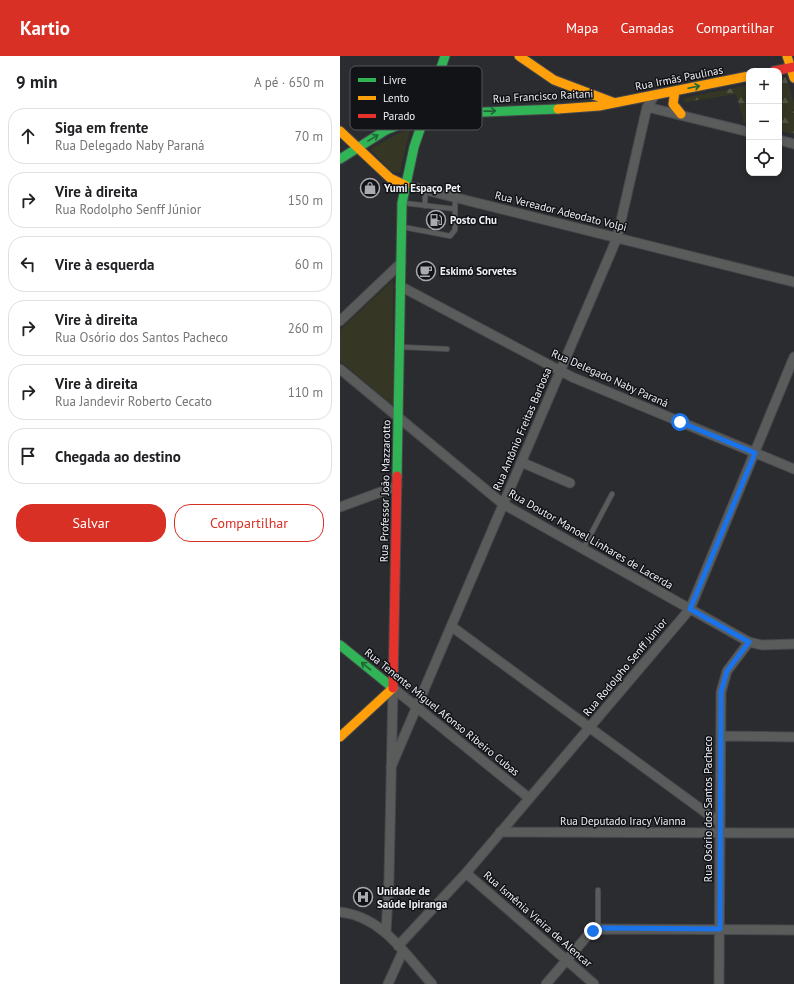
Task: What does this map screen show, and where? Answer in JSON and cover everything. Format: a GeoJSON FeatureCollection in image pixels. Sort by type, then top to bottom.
{"type":"FeatureCollection","features":[{"type":"Feature","properties":{"kind":"street","name":"Rua Professor João Mazzarotto"},"geometry":{"type":"LineString","coordinates":[[441,66],[445,56]]}},
{"type":"Feature","properties":{"kind":"street"},"geometry":{"type":"LineString","coordinates":[[519,56],[554,80],[615,103]]}},
{"type":"Feature","properties":{"kind":"street"},"geometry":{"type":"LineString","coordinates":[[788,56],[794,78]]}},
{"type":"Feature","properties":{"kind":"street"},"geometry":{"type":"LineString","coordinates":[[782,69],[792,67]]}},
{"type":"Feature","properties":{"kind":"street","name":"Rua Irmãs Paulinas"},"geometry":{"type":"LineString","coordinates":[[615,103],[746,77]]}},
{"type":"Feature","properties":{"kind":"street"},"geometry":{"type":"LineString","coordinates":[[675,91],[672,101],[676,111],[681,114]]}},
{"type":"Feature","properties":{"kind":"street","name":"Rua Antônio Freitas Barbosa"},"geometry":{"type":"LineString","coordinates":[[392,767],[617,238],[647,107],[655,95]]}},
{"type":"Feature","properties":{"kind":"street","name":"Rua Francisco Raitani"},"geometry":{"type":"LineString","coordinates":[[482,111],[566,109],[615,103]]}},
{"type":"Feature","properties":{"kind":"street"},"geometry":{"type":"LineString","coordinates":[[647,107],[681,114],[746,131]]}},
{"type":"Feature","properties":{"kind":"street","name":"Rua Francisco Raitani"},"geometry":{"type":"LineString","coordinates":[[340,159],[386,130]]}},
{"type":"Feature","properties":{"kind":"street","name":"Rua Professor João Mazzarotto"},"geometry":{"type":"LineString","coordinates":[[386,933],[392,767],[402,203],[405,185],[420,130]]}},
{"type":"Feature","properties":{"kind":"street","name":"Rua Vereador Adeodato Volpi"},"geometry":{"type":"LineString","coordinates":[[340,131],[390,178],[405,185],[794,282]]}},
{"type":"Feature","properties":{"kind":"street"},"geometry":{"type":"LineString","coordinates":[[782,141],[794,144]]}},
{"type":"Feature","properties":{"kind":"street"},"geometry":{"type":"LineString","coordinates":[[340,321],[401,263]]}},
{"type":"Feature","properties":{"kind":"street","name":"Rua Delegado Naby Paraná"},"geometry":{"type":"LineString","coordinates":[[400,286],[560,371],[794,469]]}},
{"type":"Feature","properties":{"kind":"street","name":"Rua Rodolpho Senff Júnior"},"geometry":{"type":"LineString","coordinates":[[388,984],[400,948],[466,873],[690,609],[794,357]]}},
{"type":"Feature","properties":{"kind":"street","name":"Rua Doutor Manoel Linhares de Lacerda"},"geometry":{"type":"LineString","coordinates":[[340,369],[503,504],[749,642],[762,645],[794,644]]}},
{"type":"Feature","properties":{"kind":"street"},"geometry":{"type":"LineString","coordinates":[[521,462],[570,483]]}},
{"type":"Feature","properties":{"kind":"street"},"geometry":{"type":"LineString","coordinates":[[340,507],[397,486]]}},
{"type":"Feature","properties":{"kind":"street"},"geometry":{"type":"LineString","coordinates":[[451,626],[720,823]]}},
{"type":"Feature","properties":{"kind":"street","name":"Rua Osório dos Santos Pacheco"},"geometry":{"type":"LineString","coordinates":[[719,984],[721,692],[724,677],[732,663],[749,642]]}},
{"type":"Feature","properties":{"kind":"street","name":"Rua Tenente Miguel Afonso Ribeiro Cubas"},"geometry":{"type":"LineString","coordinates":[[340,645],[529,798]]}},
{"type":"Feature","properties":{"kind":"street"},"geometry":{"type":"LineString","coordinates":[[340,737],[393,688]]}},
{"type":"Feature","properties":{"kind":"street"},"geometry":{"type":"LineString","coordinates":[[721,736],[794,736]]}},
{"type":"Feature","properties":{"kind":"street","name":"Rua Deputado Iracy Vianna"},"geometry":{"type":"LineString","coordinates":[[500,832],[794,833]]}},
{"type":"Feature","properties":{"kind":"street","name":"Rua Ismênia Vieira de Alencar"},"geometry":{"type":"LineString","coordinates":[[466,873],[594,984]]}},
{"type":"Feature","properties":{"kind":"street"},"geometry":{"type":"LineString","coordinates":[[340,912],[364,917],[386,933],[432,984]]}},
{"type":"Feature","properties":{"kind":"street"},"geometry":{"type":"LineString","coordinates":[[546,984],[589,934],[598,929],[794,930]]}},
{"type":"Feature","properties":{"kind":"lane"},"geometry":{"type":"LineString","coordinates":[[425,189],[425,206]]}},
{"type":"Feature","properties":{"kind":"lane"},"geometry":{"type":"LineString","coordinates":[[402,227],[450,236],[456,230],[455,197]]}},
{"type":"Feature","properties":{"kind":"lane"},"geometry":{"type":"LineString","coordinates":[[402,203],[455,209]]}},
{"type":"Feature","properties":{"kind":"lane"},"geometry":{"type":"LineString","coordinates":[[399,347],[447,349]]}},
{"type":"Feature","properties":{"kind":"lane"},"geometry":{"type":"LineString","coordinates":[[583,549],[612,494]]}},
{"type":"Feature","properties":{"kind":"lane"},"geometry":{"type":"LineString","coordinates":[[598,890],[598,929]]}},
{"type":"Feature","properties":{"kind":"green space"},"geometry":{"type":"Polygon","coordinates":[[[786,77],[794,103],[794,134],[782,132],[782,78],[786,77]]]}},
{"type":"Feature","properties":{"kind":"green space"},"geometry":{"type":"Polygon","coordinates":[[[746,86],[746,123],[744,123],[736,94],[686,102],[683,100],[685,98],[746,86]]]}},
{"type":"Feature","properties":{"kind":"green space"},"geometry":{"type":"Polygon","coordinates":[[[410,130],[400,173],[392,172],[370,149],[399,133],[410,130]]]}},
{"type":"Feature","properties":{"kind":"green space"},"geometry":{"type":"Polygon","coordinates":[[[393,280],[393,405],[340,361],[340,330],[393,280]]]}},
{"type":"Feature","properties":{"kind":"traffic: fast"},"geometry":{"type":"LineString","coordinates":[[442,66],[445,56]]}},
{"type":"Feature","properties":{"kind":"traffic: fast"},"geometry":{"type":"LineString","coordinates":[[482,112],[558,109]]}},
{"type":"Feature","properties":{"kind":"traffic: fast"},"geometry":{"type":"LineString","coordinates":[[340,159],[386,130]]}},
{"type":"Feature","properties":{"kind":"traffic: fast"},"geometry":{"type":"LineString","coordinates":[[397,476],[402,203],[414,147],[420,130]]}},
{"type":"Feature","properties":{"kind":"traffic: fast"},"geometry":{"type":"LineString","coordinates":[[340,645],[393,688]]}},
{"type":"Feature","properties":{"kind":"traffic: slow"},"geometry":{"type":"LineString","coordinates":[[519,56],[554,80],[615,103]]}},
{"type":"Feature","properties":{"kind":"traffic: slow"},"geometry":{"type":"LineString","coordinates":[[787,56],[794,78]]}},
{"type":"Feature","properties":{"kind":"traffic: slow"},"geometry":{"type":"LineString","coordinates":[[558,109],[599,106],[746,77]]}},
{"type":"Feature","properties":{"kind":"traffic: slow"},"geometry":{"type":"LineString","coordinates":[[675,91],[673,104],[681,114]]}},
{"type":"Feature","properties":{"kind":"traffic: slow"},"geometry":{"type":"LineString","coordinates":[[340,131],[390,178],[405,185]]}},
{"type":"Feature","properties":{"kind":"traffic: slow"},"geometry":{"type":"LineString","coordinates":[[340,737],[393,688]]}},
{"type":"Feature","properties":{"kind":"traffic: jam"},"geometry":{"type":"LineString","coordinates":[[782,69],[794,67]]}},
{"type":"Feature","properties":{"kind":"traffic: jam"},"geometry":{"type":"LineString","coordinates":[[393,688],[397,476]]}},
{"type":"Feature","properties":{"kind":"place","name":"Yumi Espaço Pet"},"geometry":{"type":"Point","coordinates":[370,188]}},
{"type":"Feature","properties":{"kind":"place","name":"Posto Chu"},"geometry":{"type":"Point","coordinates":[436,220]}},
{"type":"Feature","properties":{"kind":"place","name":"Eskimó Sorvetes"},"geometry":{"type":"Point","coordinates":[426,271]}},
{"type":"Feature","properties":{"kind":"place","name":"Unidade de Saúde Ipiranga"},"geometry":{"type":"Point","coordinates":[363,897]}},
{"type":"Feature","properties":{"kind":"route"},"geometry":{"type":"LineString","coordinates":[[593,931],[601,928],[720,929],[721,692],[724,677],[727,671],[749,642],[690,609],[755,453],[680,422]]}}]}
